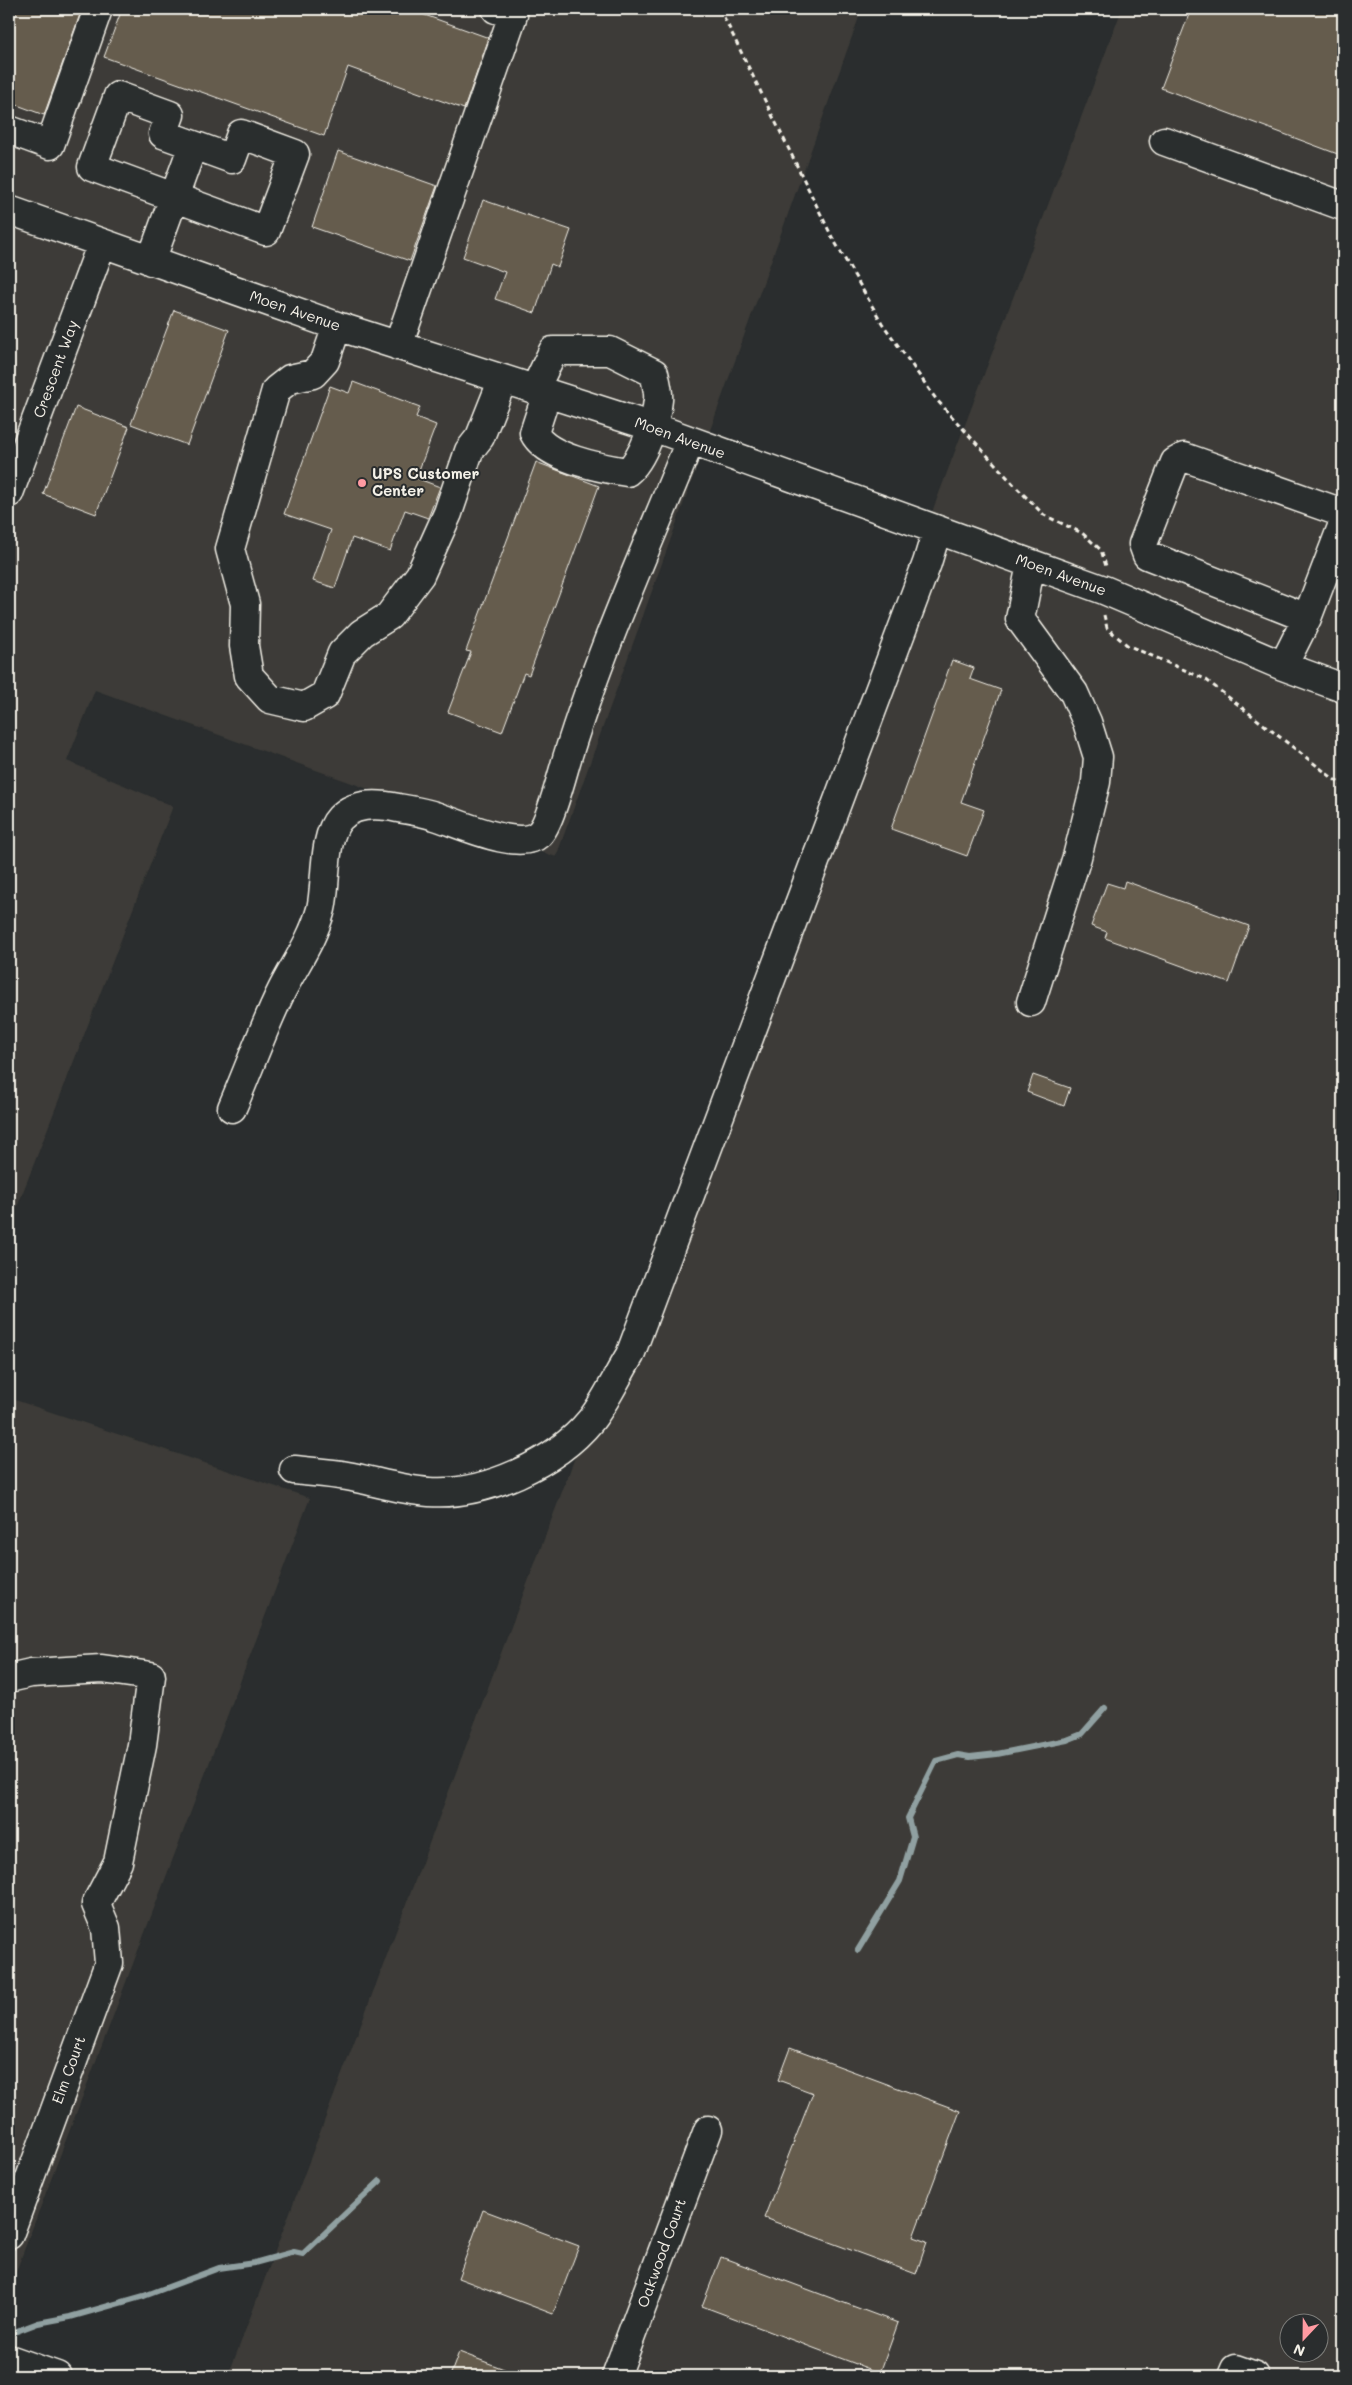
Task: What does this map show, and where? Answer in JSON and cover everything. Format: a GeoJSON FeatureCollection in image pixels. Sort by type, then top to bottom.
{"type":"FeatureCollection","features":[{"type":"Feature","properties":{"kind":"street"},"geometry":{"type":"LineString","coordinates":[[9,130],[50,145],[98,9]]}},
{"type":"Feature","properties":{"kind":"street"},"geometry":{"type":"LineString","coordinates":[[398,346],[513,15],[496,9]]}},
{"type":"Feature","properties":{"kind":"street"},"geometry":{"type":"LineString","coordinates":[[118,96],[170,115],[163,134],[232,159],[241,134],[295,154],[266,231],[173,197],[92,167],[118,96]]}},
{"type":"Feature","properties":{"kind":"street"},"geometry":{"type":"LineString","coordinates":[[1164,141],[1343,206]]}},
{"type":"Feature","properties":{"kind":"street"},"geometry":{"type":"LineString","coordinates":[[151,261],[193,145]]}},
{"type":"Feature","properties":{"kind":"street","name":"Moen Avenue"},"geometry":{"type":"LineString","coordinates":[[9,210],[337,326],[652,427],[1104,590],[1283,666],[1343,688]]}},
{"type":"Feature","properties":{"kind":"street","name":"Crescent Way"},"geometry":{"type":"LineString","coordinates":[[9,493],[102,244]]}},
{"type":"Feature","properties":{"kind":"street"},"geometry":{"type":"LineString","coordinates":[[337,326],[325,361],[313,374],[290,379],[276,390],[230,549],[245,604],[244,646],[249,676],[270,700],[304,707],[325,694],[342,653],[362,634],[389,616],[420,575],[448,513],[469,451],[480,437],[503,379]]}},
{"type":"Feature","properties":{"kind":"street"},"geometry":{"type":"LineString","coordinates":[[553,351],[610,352],[654,373],[658,399],[652,427],[634,467],[627,472],[604,469],[554,452],[537,439],[534,433],[541,391],[553,351]]}},
{"type":"Feature","properties":{"kind":"street"},"geometry":{"type":"LineString","coordinates":[[232,1108],[281,991],[316,925],[321,908],[329,847],[333,829],[339,818],[350,810],[368,805],[383,805],[432,815],[502,838],[522,840],[534,837],[542,832],[581,715],[690,442]]}},
{"type":"Feature","properties":{"kind":"street"},"geometry":{"type":"LineString","coordinates":[[1307,618],[1147,554],[1143,544],[1175,462],[1184,457],[1337,510],[1343,517]]}},
{"type":"Feature","properties":{"kind":"street"},"geometry":{"type":"LineString","coordinates":[[1283,666],[1307,618],[1343,524]]}},
{"type":"Feature","properties":{"kind":"street"},"geometry":{"type":"LineString","coordinates":[[294,1470],[347,1476],[393,1487],[430,1492],[468,1489],[497,1482],[551,1456],[591,1420],[630,1355],[927,563],[937,530]]}},
{"type":"Feature","properties":{"kind":"street"},"geometry":{"type":"LineString","coordinates":[[1031,564],[1020,619],[1074,693],[1087,722],[1098,757],[1096,782],[1078,857],[1031,1002]]}},
{"type":"Feature","properties":{"kind":"street","name":"Elm Court"},"geometry":{"type":"LineString","coordinates":[[9,1678],[31,1673],[102,1669],[151,1676],[142,1745],[118,1862],[96,1904],[106,1928],[109,1963],[9,2235]]}},
{"type":"Feature","properties":{"kind":"street","name":"Oakwood Court"},"geometry":{"type":"LineString","coordinates":[[616,2376],[708,2130]]}},
{"type":"Feature","properties":{"kind":"street"},"geometry":{"type":"LineString","coordinates":[[9,2359],[57,2376]]}},
{"type":"Feature","properties":{"kind":"street"},"geometry":{"type":"LineString","coordinates":[[1232,2376],[1235,2369],[1255,2376]]}},
{"type":"Feature","properties":{"kind":"path"},"geometry":{"type":"LineString","coordinates":[[720,9],[832,237],[882,323],[936,399],[1016,487],[1044,515],[1082,533],[1101,550],[1107,571],[1103,610],[1108,628],[1127,645],[1205,679],[1343,786]]}},
{"type":"Feature","properties":{"kind":"shaded area"},"geometry":{"type":"Polygon","coordinates":[[[9,9],[862,9],[556,857],[95,690],[67,761],[173,806],[9,1228],[9,9]]]}},
{"type":"Feature","properties":{"kind":"shaded area"},"geometry":{"type":"Polygon","coordinates":[[[1122,9],[1343,9],[1343,2376],[228,2376],[1122,9]]]}},
{"type":"Feature","properties":{"kind":"shaded area"},"geometry":{"type":"Polygon","coordinates":[[[9,1398],[310,1498],[9,2290],[9,1398]]]}},
{"type":"Feature","properties":{"kind":"building"},"geometry":{"type":"Polygon","coordinates":[[[17,9],[82,9],[44,115],[9,102],[9,33],[17,9]]]}},
{"type":"Feature","properties":{"kind":"building"},"geometry":{"type":"Polygon","coordinates":[[[122,9],[408,9],[489,38],[464,109],[348,67],[324,136],[104,57],[122,9]]]}},
{"type":"Feature","properties":{"kind":"building"},"geometry":{"type":"Polygon","coordinates":[[[1191,9],[1343,9],[1343,156],[1161,88],[1191,9]]]}},
{"type":"Feature","properties":{"kind":"building"},"geometry":{"type":"Polygon","coordinates":[[[338,151],[437,186],[410,261],[312,227],[338,151]]]}},
{"type":"Feature","properties":{"kind":"building"},"geometry":{"type":"Polygon","coordinates":[[[483,200],[571,230],[558,267],[551,264],[535,313],[495,299],[505,272],[463,257],[483,200]]]}},
{"type":"Feature","properties":{"kind":"building"},"geometry":{"type":"Polygon","coordinates":[[[174,310],[229,330],[187,445],[131,424],[174,310]]]}},
{"type":"Feature","properties":{"kind":"building","name":"UPS Customer Center"},"geometry":{"type":"Polygon","coordinates":[[[353,382],[420,407],[416,417],[436,425],[416,478],[440,487],[428,518],[405,510],[390,551],[352,538],[335,588],[313,581],[331,530],[284,514],[330,386],[349,393],[353,382]]]}},
{"type":"Feature","properties":{"kind":"building"},"geometry":{"type":"Polygon","coordinates":[[[76,407],[129,427],[96,514],[43,494],[76,407]]]}},
{"type":"Feature","properties":{"kind":"building"},"geometry":{"type":"Polygon","coordinates":[[[536,462],[599,486],[529,675],[524,673],[502,732],[448,712],[471,652],[466,651],[536,462]]]}},
{"type":"Feature","properties":{"kind":"building"},"geometry":{"type":"Polygon","coordinates":[[[952,660],[974,668],[970,679],[1001,690],[961,802],[984,810],[967,856],[891,829],[952,660]]]}},
{"type":"Feature","properties":{"kind":"building"},"geometry":{"type":"Polygon","coordinates":[[[1125,881],[1249,926],[1229,983],[1105,938],[1107,932],[1091,926],[1107,883],[1123,888],[1125,881]]]}},
{"type":"Feature","properties":{"kind":"building"},"geometry":{"type":"Polygon","coordinates":[[[1033,1075],[1070,1088],[1064,1106],[1027,1092],[1033,1075]]]}},
{"type":"Feature","properties":{"kind":"building"},"geometry":{"type":"Polygon","coordinates":[[[790,2048],[960,2111],[913,2237],[927,2242],[916,2274],[764,2218],[813,2093],[778,2080],[790,2048]]]}},
{"type":"Feature","properties":{"kind":"building"},"geometry":{"type":"Polygon","coordinates":[[[483,2210],[579,2246],[553,2314],[458,2278],[483,2210]]]}},
{"type":"Feature","properties":{"kind":"building"},"geometry":{"type":"Polygon","coordinates":[[[721,2257],[898,2323],[880,2373],[702,2306],[721,2257]]]}},
{"type":"Feature","properties":{"kind":"building"},"geometry":{"type":"Polygon","coordinates":[[[459,2352],[520,2375],[520,2376],[450,2376],[459,2352]]]}},
{"type":"Feature","properties":{"kind":"waterway"},"geometry":{"type":"LineString","coordinates":[[858,1950],[900,1881],[913,1837],[908,1818],[936,1761],[958,1755],[970,1757],[997,1754],[1067,1740],[1082,1734],[1105,1708]]}},
{"type":"Feature","properties":{"kind":"waterway"},"geometry":{"type":"LineString","coordinates":[[9,2334],[38,2323],[70,2317],[144,2296],[219,2268],[254,2263],[294,2252],[303,2254],[380,2181]]}},
{"type":"Feature","properties":{"kind":"place","name":"UPS Customer Center"},"geometry":{"type":"Point","coordinates":[362,483]}}]}
